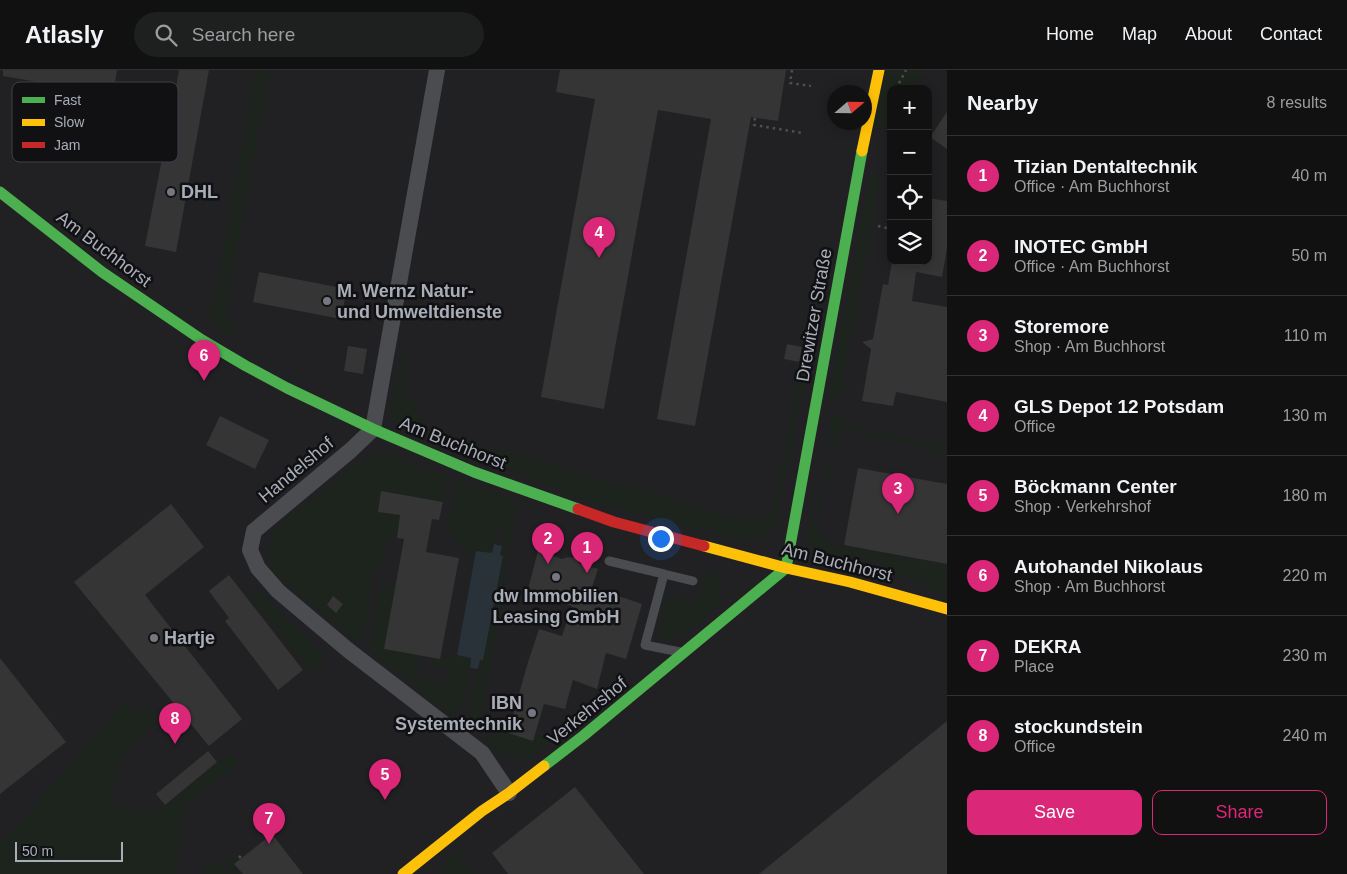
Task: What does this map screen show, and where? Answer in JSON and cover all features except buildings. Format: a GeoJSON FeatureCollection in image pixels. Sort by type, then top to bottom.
{"type":"FeatureCollection","features":[{"type":"Feature","properties":{"kind":"main road","name":"Drewitzer Straße"},"geometry":{"type":"LineString","coordinates":[[786,568],[863,143],[879,70]]}},
{"type":"Feature","properties":{"kind":"main road","name":"Am Buchhorst"},"geometry":{"type":"LineString","coordinates":[[0,192],[102,272],[202,340],[287,388],[373,429],[474,472],[614,522],[786,568],[850,582],[947,609]]}},
{"type":"Feature","properties":{"kind":"main road","name":"Verkehrshof"},"geometry":{"type":"LineString","coordinates":[[403,874],[468,822],[584,736],[786,568]]}},
{"type":"Feature","properties":{"kind":"street"},"geometry":{"type":"LineString","coordinates":[[373,429],[437,70]]}},
{"type":"Feature","properties":{"kind":"street","name":"Handelshof"},"geometry":{"type":"LineString","coordinates":[[373,429],[351,450],[254,531],[250,550],[258,568],[278,592],[348,650],[482,753],[509,793]]}},
{"type":"Feature","properties":{"kind":"lane"},"geometry":{"type":"LineString","coordinates":[[609,561],[693,581]]}},
{"type":"Feature","properties":{"kind":"lane"},"geometry":{"type":"LineString","coordinates":[[664,574],[645,645],[685,653]]}},
{"type":"Feature","properties":{"kind":"path"},"geometry":{"type":"LineString","coordinates":[[792,70],[790,83],[811,86]]}},
{"type":"Feature","properties":{"kind":"path"},"geometry":{"type":"LineString","coordinates":[[898,85],[906,70]]}},
{"type":"Feature","properties":{"kind":"path"},"geometry":{"type":"LineString","coordinates":[[755,118],[754,125],[803,134]]}},
{"type":"Feature","properties":{"kind":"path"},"geometry":{"type":"LineString","coordinates":[[878,226],[887,228]]}},
{"type":"Feature","properties":{"kind":"shaded area"},"geometry":{"type":"Polygon","coordinates":[[[0,70],[947,70],[947,874],[0,874],[0,70]]]}},
{"type":"Feature","properties":{"kind":"shaded area"},"geometry":{"type":"Polygon","coordinates":[[[255,70],[269,70],[226,312],[237,336],[222,333],[208,316],[219,279],[255,70]]]}},
{"type":"Feature","properties":{"kind":"shaded area"},"geometry":{"type":"Polygon","coordinates":[[[886,70],[924,70],[916,85],[887,85],[887,128],[872,129],[886,70]]]}},
{"type":"Feature","properties":{"kind":"shaded area"},"geometry":{"type":"Polygon","coordinates":[[[870,174],[881,176],[840,398],[829,396],[870,174]]]}},
{"type":"Feature","properties":{"kind":"shaded area"},"geometry":{"type":"Polygon","coordinates":[[[812,310],[819,315],[776,524],[763,538],[749,542],[585,501],[390,420],[401,355],[407,356],[403,386],[427,430],[752,522],[773,512],[812,310]]]}},
{"type":"Feature","properties":{"kind":"shaded area"},"geometry":{"type":"Polygon","coordinates":[[[834,414],[847,416],[846,425],[947,445],[947,454],[925,450],[919,445],[853,433],[853,430],[841,427],[837,443],[828,441],[834,414]]]}},
{"type":"Feature","properties":{"kind":"shaded area"},"geometry":{"type":"Polygon","coordinates":[[[387,454],[448,477],[443,502],[381,491],[378,511],[400,515],[397,538],[388,540],[382,561],[374,569],[364,638],[355,641],[271,570],[266,553],[276,531],[292,515],[356,464],[375,455],[387,454]]]}},
{"type":"Feature","properties":{"kind":"shaded area"},"geometry":{"type":"Polygon","coordinates":[[[826,460],[835,461],[839,469],[828,467],[816,532],[827,534],[825,543],[947,565],[947,595],[934,591],[917,581],[899,574],[894,569],[857,558],[850,559],[819,552],[810,543],[811,520],[815,520],[826,460]]]}},
{"type":"Feature","properties":{"kind":"shaded area"},"geometry":{"type":"Polygon","coordinates":[[[456,479],[511,499],[517,506],[503,581],[506,583],[479,726],[472,730],[467,725],[480,659],[483,659],[503,556],[500,555],[505,529],[494,535],[492,554],[476,551],[467,557],[448,530],[456,479]]]}},
{"type":"Feature","properties":{"kind":"shaded area"},"geometry":{"type":"Polygon","coordinates":[[[494,544],[502,546],[500,555],[503,556],[483,660],[480,660],[478,669],[470,668],[471,658],[457,655],[476,551],[492,553],[494,544]]]}},
{"type":"Feature","properties":{"kind":"shaded area"},"geometry":{"type":"Polygon","coordinates":[[[707,570],[719,576],[722,587],[721,596],[716,605],[701,620],[666,640],[657,637],[668,597],[698,604],[707,570]]]}},
{"type":"Feature","properties":{"kind":"shaded area"},"geometry":{"type":"Polygon","coordinates":[[[396,585],[421,656],[414,677],[445,685],[449,670],[434,665],[435,658],[440,659],[457,655],[472,658],[461,711],[452,715],[375,656],[369,646],[378,595],[385,586],[396,585]]]}},
{"type":"Feature","properties":{"kind":"shaded area"},"geometry":{"type":"Polygon","coordinates":[[[256,588],[328,659],[311,673],[249,595],[256,588]]]}},
{"type":"Feature","properties":{"kind":"shaded area"},"geometry":{"type":"Polygon","coordinates":[[[122,704],[161,717],[123,756],[110,801],[135,813],[165,807],[232,752],[240,762],[183,807],[177,874],[0,874],[0,844],[59,779],[122,704]]]}},
{"type":"Feature","properties":{"kind":"shaded area"},"geometry":{"type":"Polygon","coordinates":[[[556,728],[562,731],[528,759],[516,759],[499,754],[486,742],[491,734],[500,737],[502,732],[533,741],[535,735],[546,738],[556,728]]]}},
{"type":"Feature","properties":{"kind":"shaded area"},"geometry":{"type":"Polygon","coordinates":[[[465,846],[468,850],[460,856],[474,874],[446,874],[440,866],[465,846]]]}},
{"type":"Feature","properties":{"kind":"shaded area"},"geometry":{"type":"Polygon","coordinates":[[[244,852],[246,854],[234,864],[243,874],[234,874],[224,861],[233,860],[244,852]]]}},
{"type":"Feature","properties":{"kind":"shaded area"},"geometry":{"type":"Polygon","coordinates":[[[217,861],[229,874],[202,874],[217,861]]]}},
{"type":"Feature","properties":{"kind":"traffic: fast"},"geometry":{"type":"LineString","coordinates":[[786,568],[862,151]]}},
{"type":"Feature","properties":{"kind":"traffic: fast"},"geometry":{"type":"LineString","coordinates":[[0,192],[102,272],[202,340],[246,366],[373,429],[474,472],[578,509]]}},
{"type":"Feature","properties":{"kind":"traffic: fast"},"geometry":{"type":"LineString","coordinates":[[544,766],[786,568]]}},
{"type":"Feature","properties":{"kind":"traffic: slow"},"geometry":{"type":"LineString","coordinates":[[862,151],[879,70]]}},
{"type":"Feature","properties":{"kind":"traffic: slow"},"geometry":{"type":"LineString","coordinates":[[704,546],[786,568],[850,582],[947,609]]}},
{"type":"Feature","properties":{"kind":"traffic: slow"},"geometry":{"type":"LineString","coordinates":[[403,874],[482,811],[544,766]]}},
{"type":"Feature","properties":{"kind":"traffic: jam"},"geometry":{"type":"LineString","coordinates":[[578,509],[614,522],[704,546]]}},
{"type":"Feature","properties":{"kind":"place","name":"DHL"},"geometry":{"type":"Point","coordinates":[171,192]}},
{"type":"Feature","properties":{"kind":"place","name":"GLS Depot 12 Potsdam"},"geometry":{"type":"Point","coordinates":[599,258]}},
{"type":"Feature","properties":{"kind":"place","name":"M. Wernz Natur- und Umweltdienste"},"geometry":{"type":"Point","coordinates":[327,301]}},
{"type":"Feature","properties":{"kind":"place","name":"Autohandel Nikolaus"},"geometry":{"type":"Point","coordinates":[204,381]}},
{"type":"Feature","properties":{"kind":"place","name":"Storemore"},"geometry":{"type":"Point","coordinates":[898,514]}},
{"type":"Feature","properties":{"kind":"place","name":"INOTEC GmbH"},"geometry":{"type":"Point","coordinates":[548,564]}},
{"type":"Feature","properties":{"kind":"place","name":"Tizian Dentaltechnik"},"geometry":{"type":"Point","coordinates":[587,573]}},
{"type":"Feature","properties":{"kind":"place","name":"dw Immobilien Leasing GmbH"},"geometry":{"type":"Point","coordinates":[556,577]}},
{"type":"Feature","properties":{"kind":"place","name":"Hartje"},"geometry":{"type":"Point","coordinates":[154,638]}},
{"type":"Feature","properties":{"kind":"place","name":"IBN Systemtechnik"},"geometry":{"type":"Point","coordinates":[532,713]}},
{"type":"Feature","properties":{"kind":"place","name":"stockundstein"},"geometry":{"type":"Point","coordinates":[175,744]}},
{"type":"Feature","properties":{"kind":"place","name":"Böckmann Center"},"geometry":{"type":"Point","coordinates":[385,800]}},
{"type":"Feature","properties":{"kind":"place","name":"DEKRA"},"geometry":{"type":"Point","coordinates":[269,844]}}]}
